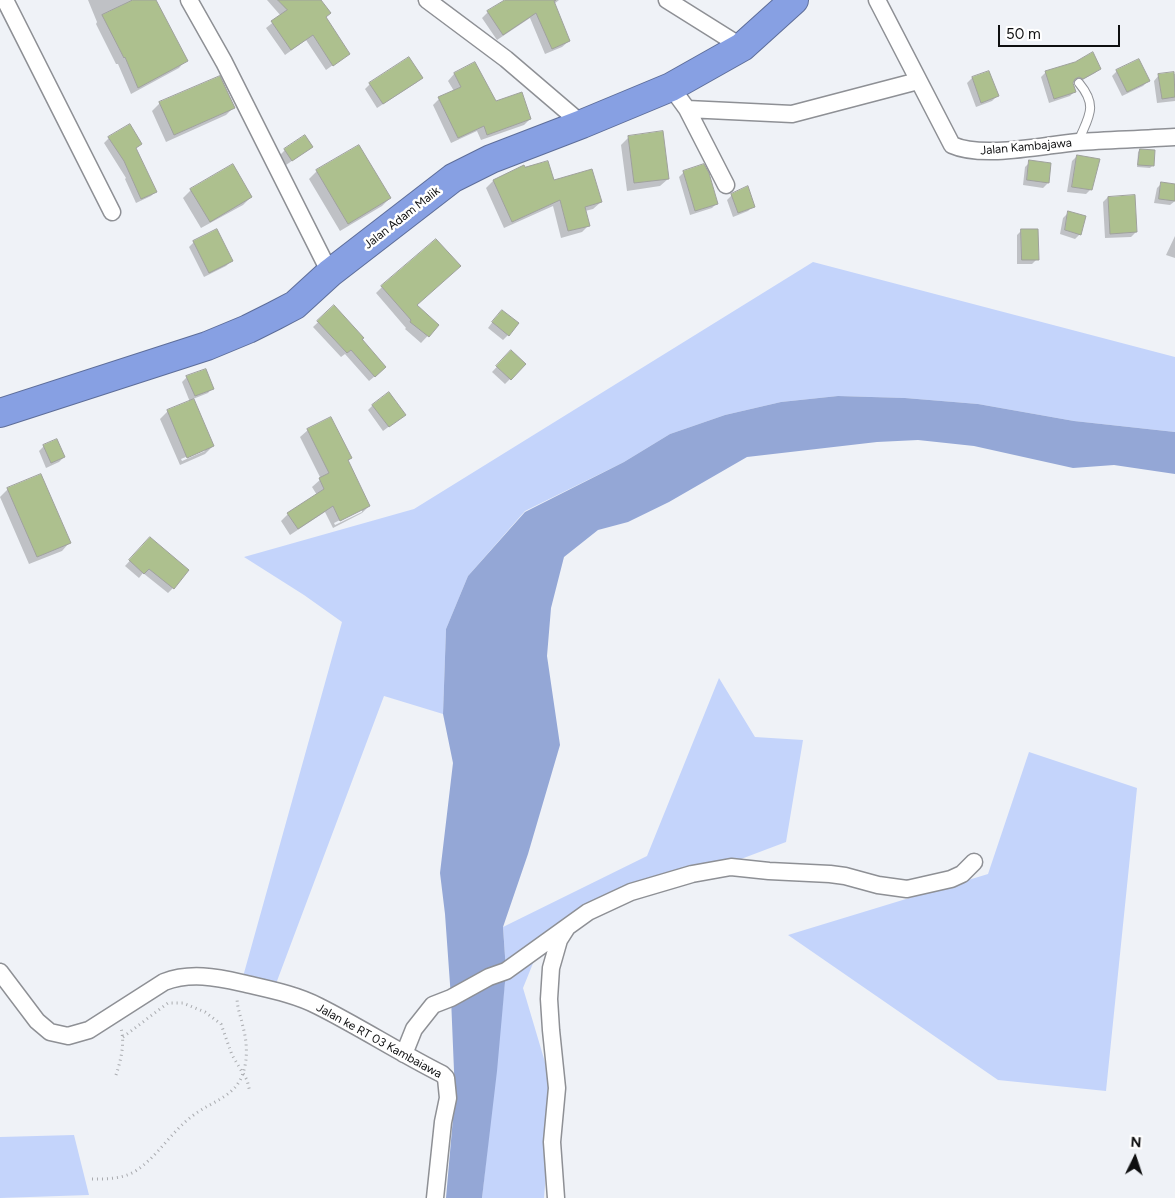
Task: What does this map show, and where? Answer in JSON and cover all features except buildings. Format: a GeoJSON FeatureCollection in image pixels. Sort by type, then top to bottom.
{"type":"FeatureCollection","features":[{"type":"Feature","properties":{"kind":"highway","name":"Jalan Adam Malik"},"geometry":{"type":"LineString","coordinates":[[0,413],[207,346],[248,329],[295,305],[330,274],[453,178],[491,159],[671,87],[742,47],[794,0]]}},
{"type":"Feature","properties":{"kind":"street"},"geometry":{"type":"LineString","coordinates":[[5,0],[112,212]]}},
{"type":"Feature","properties":{"kind":"street"},"geometry":{"type":"LineString","coordinates":[[189,0],[224,62],[330,274]]}},
{"type":"Feature","properties":{"kind":"street"},"geometry":{"type":"LineString","coordinates":[[427,0],[506,59],[582,124]]}},
{"type":"Feature","properties":{"kind":"street"},"geometry":{"type":"LineString","coordinates":[[667,0],[742,47]]}},
{"type":"Feature","properties":{"kind":"street","name":"Jalan Kambajawa"},"geometry":{"type":"LineString","coordinates":[[877,0],[952,145],[974,151],[1018,149],[1078,142],[1175,137]]}},
{"type":"Feature","properties":{"kind":"street"},"geometry":{"type":"LineString","coordinates":[[687,109],[792,114],[918,81]]}},
{"type":"Feature","properties":{"kind":"street"},"geometry":{"type":"LineString","coordinates":[[671,87],[687,109],[726,186]]}},
{"type":"Feature","properties":{"kind":"street"},"geometry":{"type":"LineString","coordinates":[[404,1054],[414,1029],[433,1006],[506,970],[588,912],[631,892],[692,874],[731,866],[769,871],[830,874],[878,886],[907,889],[951,879],[962,874],[974,862]]}},
{"type":"Feature","properties":{"kind":"street"},"geometry":{"type":"LineString","coordinates":[[556,1198],[552,1142],[557,1088],[550,1030],[550,984],[554,953],[568,925]]}},
{"type":"Feature","properties":{"kind":"street","name":"Jalan ke RT 03 Kambaiawa"},"geometry":{"type":"LineString","coordinates":[[0,972],[37,1021],[50,1032],[68,1036],[89,1030],[164,982],[177,977],[221,978],[286,994],[317,1006],[442,1074],[446,1078],[448,1085],[435,1198]]}},
{"type":"Feature","properties":{"kind":"lane"},"geometry":{"type":"LineString","coordinates":[[1078,142],[1091,110],[1091,102],[1079,83]]}},
{"type":"Feature","properties":{"kind":"path"},"geometry":{"type":"LineString","coordinates":[[92,1179],[111,1179],[134,1172],[194,1114],[223,1098],[233,1090],[244,1072],[246,1050],[245,1036],[237,1006],[237,982]]}},
{"type":"Feature","properties":{"kind":"path"},"geometry":{"type":"LineString","coordinates":[[123,1037],[168,1003],[183,1003],[205,1012],[221,1024],[232,1055],[244,1072],[250,1092]]}},
{"type":"Feature","properties":{"kind":"path"},"geometry":{"type":"LineString","coordinates":[[116,1075],[120,1065],[123,1037],[117,1013]]}},
{"type":"Feature","properties":{"kind":"shaded area"},"geometry":{"type":"Polygon","coordinates":[[[813,262],[1175,357],[1175,432],[1074,421],[978,404],[905,398],[838,396],[781,402],[725,415],[670,434],[624,462],[525,511],[468,576],[446,629],[443,714],[384,696],[271,997],[239,991],[342,622],[244,557],[414,509],[813,262]]]}},
{"type":"Feature","properties":{"kind":"shaded area"},"geometry":{"type":"Polygon","coordinates":[[[838,396],[905,398],[978,404],[1074,421],[1175,432],[1175,474],[1114,465],[1073,468],[974,446],[918,440],[877,442],[747,457],[669,502],[628,522],[598,530],[564,557],[551,608],[547,656],[560,745],[528,854],[503,927],[506,971],[497,1071],[482,1198],[446,1198],[455,1095],[451,998],[440,873],[453,763],[443,714],[446,629],[468,576],[525,512],[624,462],[670,434],[725,415],[781,402],[838,396]]]}},
{"type":"Feature","properties":{"kind":"shaded area"},"geometry":{"type":"Polygon","coordinates":[[[719,678],[755,737],[803,740],[786,842],[741,859],[624,888],[544,936],[523,988],[555,1096],[549,1135],[544,1198],[482,1198],[506,971],[503,927],[647,856],[719,678]]]}},
{"type":"Feature","properties":{"kind":"shaded area"},"geometry":{"type":"Polygon","coordinates":[[[1029,752],[1137,788],[1106,1091],[998,1080],[788,935],[988,874],[1029,752]]]}},
{"type":"Feature","properties":{"kind":"shaded area"},"geometry":{"type":"Polygon","coordinates":[[[74,1135],[89,1195],[0,1198],[0,1137],[74,1135]]]}}]}
